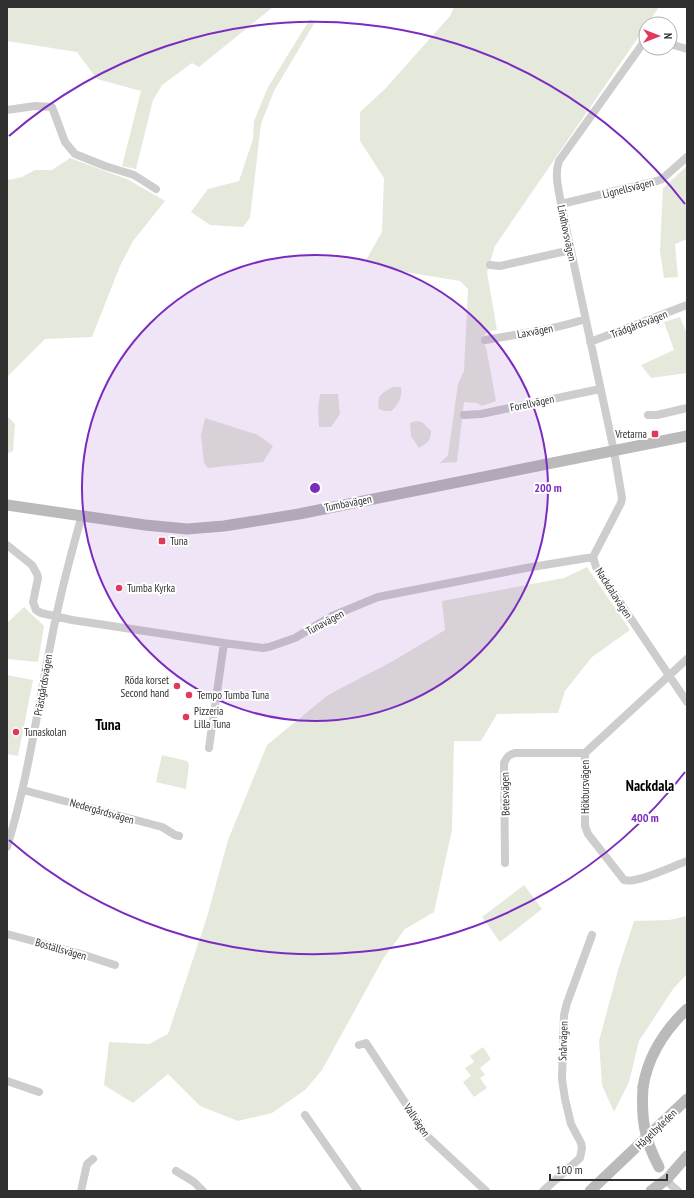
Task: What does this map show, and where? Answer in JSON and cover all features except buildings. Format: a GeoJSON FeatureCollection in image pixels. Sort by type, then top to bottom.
{"type":"FeatureCollection","features":[{"type":"Feature","properties":{"kind":"main road","name":"Tumbavägen"},"geometry":{"type":"LineString","coordinates":[[7,505],[145,525],[192,528],[224,526],[299,514],[687,436]]}},
{"type":"Feature","properties":{"kind":"main road"},"geometry":{"type":"LineString","coordinates":[[666,1179],[648,1145],[645,1135],[642,1110],[643,1087],[647,1068],[659,1042],[670,1027],[687,1009]]}},
{"type":"Feature","properties":{"kind":"main road","name":"Hågelbyleden"},"geometry":{"type":"LineString","coordinates":[[590,1191],[687,1099]]}},
{"type":"Feature","properties":{"kind":"main road","name":"Hågelbyleden"},"geometry":{"type":"LineString","coordinates":[[602,1191],[687,1110]]}},
{"type":"Feature","properties":{"kind":"main road"},"geometry":{"type":"LineString","coordinates":[[651,1191],[666,1179],[687,1156]]}},
{"type":"Feature","properties":{"kind":"street","name":"Lindhovsvägen"},"geometry":{"type":"LineString","coordinates":[[614,451],[570,250],[556,175],[557,167],[560,161],[638,50]]}},
{"type":"Feature","properties":{"kind":"street"},"geometry":{"type":"LineString","coordinates":[[7,110],[35,106],[52,107],[65,142],[75,154],[105,166],[134,175],[156,189]]}},
{"type":"Feature","properties":{"kind":"street","name":"Lignellsvägen"},"geometry":{"type":"LineString","coordinates":[[561,204],[657,181],[662,179],[687,156]]}},
{"type":"Feature","properties":{"kind":"street"},"geometry":{"type":"LineString","coordinates":[[490,265],[500,266],[570,250]]}},
{"type":"Feature","properties":{"kind":"street","name":"Trädgårdsvägen"},"geometry":{"type":"LineString","coordinates":[[590,342],[687,305]]}},
{"type":"Feature","properties":{"kind":"street","name":"Laxvägen"},"geometry":{"type":"LineString","coordinates":[[485,340],[574,323],[585,319]]}},
{"type":"Feature","properties":{"kind":"street","name":"Forellvägen"},"geometry":{"type":"LineString","coordinates":[[464,415],[481,414],[600,389]]}},
{"type":"Feature","properties":{"kind":"street"},"geometry":{"type":"LineString","coordinates":[[648,415],[657,415],[687,408]]}},
{"type":"Feature","properties":{"kind":"street","name":"Nackdalavägen"},"geometry":{"type":"LineString","coordinates":[[614,451],[622,498],[621,503],[593,557],[596,567],[668,676],[687,702]]}},
{"type":"Feature","properties":{"kind":"street","name":"Prästgårdsvägen"},"geometry":{"type":"LineString","coordinates":[[7,847],[23,790],[56,617],[82,515]]}},
{"type":"Feature","properties":{"kind":"street"},"geometry":{"type":"LineString","coordinates":[[7,545],[32,565],[37,574],[38,578],[33,602],[36,610],[56,617]]}},
{"type":"Feature","properties":{"kind":"street","name":"Tunavägen"},"geometry":{"type":"LineString","coordinates":[[56,617],[224,643],[269,647],[295,638],[332,616],[378,597],[520,569],[593,557]]}},
{"type":"Feature","properties":{"kind":"street"},"geometry":{"type":"LineString","coordinates":[[209,748],[224,643]]}},
{"type":"Feature","properties":{"kind":"street","name":"Hökbursvägen"},"geometry":{"type":"LineString","coordinates":[[687,659],[585,753],[585,826],[588,834],[622,878],[628,881],[637,880],[687,861]]}},
{"type":"Feature","properties":{"kind":"street","name":"Betesvägen"},"geometry":{"type":"LineString","coordinates":[[505,863],[504,763],[506,759],[509,755],[515,754],[585,753]]}},
{"type":"Feature","properties":{"kind":"street","name":"Nedergårdsvägen"},"geometry":{"type":"LineString","coordinates":[[23,790],[162,827],[179,836]]}},
{"type":"Feature","properties":{"kind":"street","name":"Boställsvägen"},"geometry":{"type":"LineString","coordinates":[[7,934],[115,965]]}},
{"type":"Feature","properties":{"kind":"street","name":"Snårvägen"},"geometry":{"type":"LineString","coordinates":[[543,1191],[580,1158],[582,1148],[571,1124],[562,1079],[564,1015],[569,997],[592,935]]}},
{"type":"Feature","properties":{"kind":"street","name":"Vallvägen"},"geometry":{"type":"LineString","coordinates":[[359,1045],[366,1043],[427,1136],[486,1191]]}},
{"type":"Feature","properties":{"kind":"street"},"geometry":{"type":"LineString","coordinates":[[7,1081],[39,1092]]}},
{"type":"Feature","properties":{"kind":"street"},"geometry":{"type":"LineString","coordinates":[[305,1115],[358,1191]]}},
{"type":"Feature","properties":{"kind":"street"},"geometry":{"type":"LineString","coordinates":[[81,1191],[87,1164],[93,1159]]}},
{"type":"Feature","properties":{"kind":"street"},"geometry":{"type":"LineString","coordinates":[[176,1171],[194,1182],[203,1191]]}},
{"type":"Feature","properties":{"kind":"street"},"geometry":{"type":"LineString","coordinates":[[666,1179],[678,1191]]}},
{"type":"Feature","properties":{"kind":"shaded area"},"geometry":{"type":"Polygon","coordinates":[[[7,7],[273,7],[199,67],[192,63],[162,85],[153,100],[136,169],[122,166],[141,91],[97,79],[77,52],[7,41],[7,7]]]}},
{"type":"Feature","properties":{"kind":"shaded area"},"geometry":{"type":"Polygon","coordinates":[[[454,7],[659,7],[653,16],[638,16],[638,38],[495,246],[487,272],[497,330],[488,332],[484,335],[482,340],[486,347],[496,401],[482,406],[477,403],[464,402],[457,462],[440,463],[448,455],[458,384],[464,371],[468,289],[460,281],[393,270],[366,260],[382,232],[384,178],[360,141],[360,112],[385,89],[450,16],[454,7]]]}},
{"type":"Feature","properties":{"kind":"shaded area"},"geometry":{"type":"Polygon","coordinates":[[[310,19],[315,22],[274,91],[261,124],[250,218],[243,227],[210,225],[191,212],[208,189],[239,181],[253,139],[254,121],[268,87],[310,19]]]}},
{"type":"Feature","properties":{"kind":"shaded area"},"geometry":{"type":"Polygon","coordinates":[[[70,158],[129,180],[165,201],[133,241],[120,266],[92,337],[45,339],[7,377],[7,177],[9,180],[22,177],[35,170],[52,170],[70,158]]]}},
{"type":"Feature","properties":{"kind":"shaded area"},"geometry":{"type":"Polygon","coordinates":[[[687,166],[687,239],[675,244],[678,277],[664,278],[660,251],[663,188],[687,166]]]}},
{"type":"Feature","properties":{"kind":"shaded area"},"geometry":{"type":"Polygon","coordinates":[[[680,317],[687,334],[687,373],[651,378],[641,365],[674,350],[664,322],[680,317]]]}},
{"type":"Feature","properties":{"kind":"shaded area"},"geometry":{"type":"Polygon","coordinates":[[[393,387],[401,387],[401,397],[398,403],[391,411],[379,409],[379,397],[393,387]]]}},
{"type":"Feature","properties":{"kind":"shaded area"},"geometry":{"type":"Polygon","coordinates":[[[320,394],[338,394],[340,414],[331,427],[319,427],[318,409],[320,394]]]}},
{"type":"Feature","properties":{"kind":"shaded area"},"geometry":{"type":"Polygon","coordinates":[[[7,416],[15,424],[13,451],[7,454],[7,416]]]}},
{"type":"Feature","properties":{"kind":"shaded area"},"geometry":{"type":"Polygon","coordinates":[[[205,418],[258,435],[273,446],[263,462],[208,468],[204,463],[201,435],[205,418]]]}},
{"type":"Feature","properties":{"kind":"shaded area"},"geometry":{"type":"Polygon","coordinates":[[[416,421],[422,422],[431,431],[428,441],[419,448],[411,436],[410,423],[416,421]]]}},
{"type":"Feature","properties":{"kind":"shaded area"},"geometry":{"type":"Polygon","coordinates":[[[587,567],[630,630],[592,657],[565,691],[558,713],[497,714],[481,741],[454,741],[452,830],[434,912],[405,929],[383,959],[322,1070],[305,1090],[272,1113],[238,1121],[200,1106],[168,1074],[133,1103],[104,1085],[109,1042],[149,1044],[168,1034],[207,917],[228,840],[267,745],[328,695],[393,661],[445,630],[442,601],[564,578],[587,567]]]}},
{"type":"Feature","properties":{"kind":"shaded area"},"geometry":{"type":"Polygon","coordinates":[[[24,607],[44,626],[38,662],[7,659],[7,623],[24,607]]]}},
{"type":"Feature","properties":{"kind":"shaded area"},"geometry":{"type":"Polygon","coordinates":[[[7,675],[33,680],[18,756],[7,754],[7,675]]]}},
{"type":"Feature","properties":{"kind":"shaded area"},"geometry":{"type":"Polygon","coordinates":[[[162,755],[187,761],[189,765],[186,789],[156,782],[162,755]]]}},
{"type":"Feature","properties":{"kind":"shaded area"},"geometry":{"type":"Polygon","coordinates":[[[524,885],[542,909],[500,942],[482,917],[524,885]]]}},
{"type":"Feature","properties":{"kind":"shaded area"},"geometry":{"type":"Polygon","coordinates":[[[687,916],[687,974],[673,989],[639,1041],[629,1082],[614,1112],[602,1085],[599,1041],[618,970],[634,921],[669,920],[687,916]]]}},
{"type":"Feature","properties":{"kind":"shaded area"},"geometry":{"type":"Polygon","coordinates":[[[483,1047],[491,1059],[480,1068],[485,1075],[480,1078],[487,1088],[474,1097],[463,1082],[471,1076],[465,1068],[474,1062],[470,1056],[483,1047]]]}},
{"type":"Feature","properties":{"kind":"place","name":"Vretarna"},"geometry":{"type":"Point","coordinates":[655,434]}},
{"type":"Feature","properties":{"kind":"place","name":"Tuna"},"geometry":{"type":"Point","coordinates":[162,541]}},
{"type":"Feature","properties":{"kind":"place","name":"Tumba Kyrka"},"geometry":{"type":"Point","coordinates":[119,588]}},
{"type":"Feature","properties":{"kind":"place","name":"Röda korset Second hand"},"geometry":{"type":"Point","coordinates":[177,686]}},
{"type":"Feature","properties":{"kind":"place","name":"Tempo Tumba Tuna"},"geometry":{"type":"Point","coordinates":[189,695]}},
{"type":"Feature","properties":{"kind":"place","name":"Pizzeria Lilla Tuna"},"geometry":{"type":"Point","coordinates":[186,717]}},
{"type":"Feature","properties":{"kind":"place","name":"Tunaskolan"},"geometry":{"type":"Point","coordinates":[16,732]}},
{"type":"Feature","properties":{"kind":"district","name":"Tuna"},"geometry":{"type":"Point","coordinates":[108,724]}},
{"type":"Feature","properties":{"kind":"district","name":"Nackdala"},"geometry":{"type":"Point","coordinates":[650,785]}}]}
